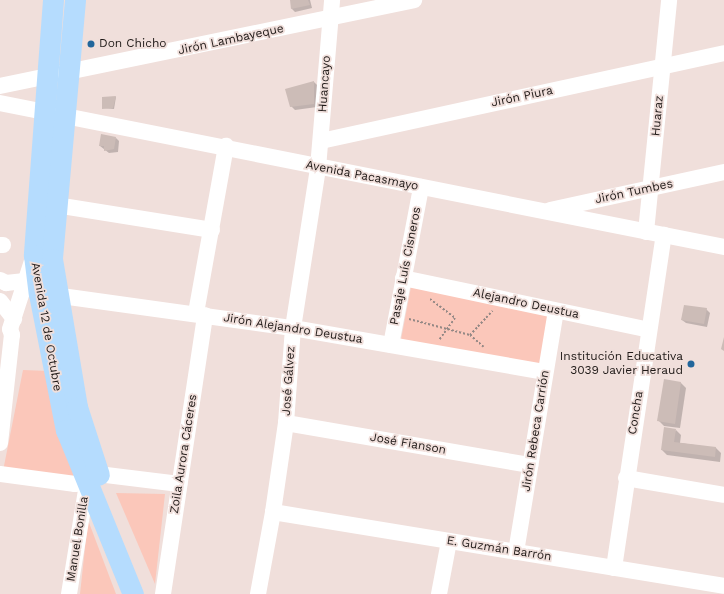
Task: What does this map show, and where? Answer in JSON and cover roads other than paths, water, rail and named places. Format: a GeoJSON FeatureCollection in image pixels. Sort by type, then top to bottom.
{"type":"FeatureCollection","features":[{"type":"Feature","properties":{"kind":"main road","name":"Avenida 12 de Octubre"},"geometry":{"type":"LineString","coordinates":[[53,0],[34,254],[40,290],[77,407],[90,479],[133,594]]}},
{"type":"Feature","properties":{"kind":"main road","name":"Avenida 12 de Octubre"},"geometry":{"type":"LineString","coordinates":[[40,290],[52,259],[56,205],[70,73],[75,0]]}},
{"type":"Feature","properties":{"kind":"main road","name":"Avenida 12 de Octubre"},"geometry":{"type":"LineString","coordinates":[[90,479],[148,594]]}},
{"type":"Feature","properties":{"kind":"street","name":"Huancayo"},"geometry":{"type":"LineString","coordinates":[[318,168],[332,0]]}},
{"type":"Feature","properties":{"kind":"street","name":"Jirón Lambayeque"},"geometry":{"type":"LineString","coordinates":[[0,86],[330,19],[414,0]]}},
{"type":"Feature","properties":{"kind":"street","name":"Huaraz"},"geometry":{"type":"LineString","coordinates":[[646,232],[669,0]]}},
{"type":"Feature","properties":{"kind":"street","name":"Jirón Piura"},"geometry":{"type":"LineString","coordinates":[[321,142],[724,53]]}},
{"type":"Feature","properties":{"kind":"street","name":"Avenida Pacasmayo"},"geometry":{"type":"LineString","coordinates":[[0,103],[65,114],[226,146],[318,168],[724,247]]}},
{"type":"Feature","properties":{"kind":"street","name":"Zoila Aurora Cáceres"},"geometry":{"type":"LineString","coordinates":[[163,594],[179,484],[200,314],[226,146]]}},
{"type":"Feature","properties":{"kind":"street","name":"José Gálvez"},"geometry":{"type":"LineString","coordinates":[[258,594],[273,512],[286,423],[293,328],[318,168]]}},
{"type":"Feature","properties":{"kind":"street","name":"Jirón Tumbes"},"geometry":{"type":"LineString","coordinates":[[544,211],[724,172]]}},
{"type":"Feature","properties":{"kind":"street","name":"Pasaje Luís Cisneros"},"geometry":{"type":"LineString","coordinates":[[391,345],[421,187]]}},
{"type":"Feature","properties":{"kind":"street"},"geometry":{"type":"LineString","coordinates":[[56,205],[212,230]]}},
{"type":"Feature","properties":{"kind":"street","name":"Concha"},"geometry":{"type":"LineString","coordinates":[[614,568],[626,478],[664,235]]}},
{"type":"Feature","properties":{"kind":"street","name":"Alejandro Deustua"},"geometry":{"type":"LineString","coordinates":[[403,278],[649,330]]}},
{"type":"Feature","properties":{"kind":"street","name":"Jirón Alejandro Deustua"},"geometry":{"type":"LineString","coordinates":[[0,280],[6,283],[40,290],[293,328],[545,372]]}},
{"type":"Feature","properties":{"kind":"street"},"geometry":{"type":"LineString","coordinates":[[8,325],[40,290]]}},
{"type":"Feature","properties":{"kind":"street"},"geometry":{"type":"LineString","coordinates":[[0,301],[12,335],[0,443]]}},
{"type":"Feature","properties":{"kind":"street","name":"Jirón Rebeca Carrión"},"geometry":{"type":"LineString","coordinates":[[516,552],[556,311]]}},
{"type":"Feature","properties":{"kind":"street","name":"José Fianson"},"geometry":{"type":"LineString","coordinates":[[286,423],[530,465]]}},
{"type":"Feature","properties":{"kind":"street"},"geometry":{"type":"LineString","coordinates":[[0,474],[75,484],[90,479],[179,484]]}},
{"type":"Feature","properties":{"kind":"street"},"geometry":{"type":"LineString","coordinates":[[626,478],[724,495]]}},
{"type":"Feature","properties":{"kind":"street","name":"Manuel Bonilla"},"geometry":{"type":"LineString","coordinates":[[69,594],[90,479]]}},
{"type":"Feature","properties":{"kind":"street","name":"E. Guzmán Barrón"},"geometry":{"type":"LineString","coordinates":[[273,512],[614,568],[707,589],[724,586]]}},
{"type":"Feature","properties":{"kind":"street"},"geometry":{"type":"LineString","coordinates":[[439,594],[449,541]]}},
{"type":"Feature","properties":{"kind":"place","name":"Don Chicho"},"geometry":{"type":"Point","coordinates":[91,44]}},
{"type":"Feature","properties":{"kind":"place","name":"Institución Educativa 3039 Javier Heraud"},"geometry":{"type":"Point","coordinates":[691,364]}}]}
